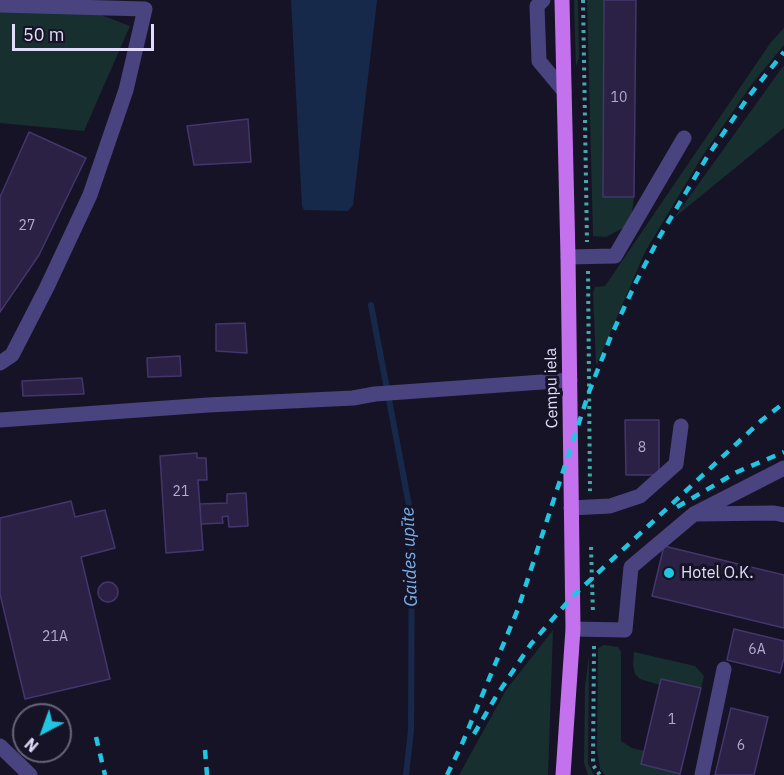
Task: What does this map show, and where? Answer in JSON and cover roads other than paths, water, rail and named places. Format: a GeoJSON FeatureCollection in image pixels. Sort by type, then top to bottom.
{"type":"FeatureCollection","features":[{"type":"Feature","properties":{"kind":"main road","name":"Cempu iela"},"geometry":{"type":"LineString","coordinates":[[562,0],[573,629],[563,775]]}},
{"type":"Feature","properties":{"kind":"street"},"geometry":{"type":"LineString","coordinates":[[543,0],[537,6],[539,61],[564,91]]}},
{"type":"Feature","properties":{"kind":"street"},"geometry":{"type":"LineString","coordinates":[[0,5],[145,9],[126,90],[90,195],[12,356],[0,363]]}},
{"type":"Feature","properties":{"kind":"street"},"geometry":{"type":"LineString","coordinates":[[568,257],[615,256],[684,138]]}},
{"type":"Feature","properties":{"kind":"street"},"geometry":{"type":"LineString","coordinates":[[0,420],[208,405],[353,398],[375,394],[570,380]]}},
{"type":"Feature","properties":{"kind":"street"},"geometry":{"type":"LineString","coordinates":[[571,508],[610,506],[640,496],[676,464],[681,426]]}},
{"type":"Feature","properties":{"kind":"street"},"geometry":{"type":"LineString","coordinates":[[573,629],[625,630],[631,567],[694,514],[784,468]]}},
{"type":"Feature","properties":{"kind":"street"},"geometry":{"type":"LineString","coordinates":[[694,514],[774,513],[784,515]]}},
{"type":"Feature","properties":{"kind":"street"},"geometry":{"type":"LineString","coordinates":[[702,775],[724,669]]}},
{"type":"Feature","properties":{"kind":"street"},"geometry":{"type":"LineString","coordinates":[[0,746],[30,775]]}},
{"type":"Feature","properties":{"kind":"water"},"geometry":{"type":"Polygon","coordinates":[[[291,0],[377,0],[353,205],[348,211],[304,210],[302,206],[291,0]]]}},
{"type":"Feature","properties":{"kind":"waterway","name":"Gaides upīte"},"geometry":{"type":"LineString","coordinates":[[371,305],[412,521],[411,730],[406,775]]}},
{"type":"Feature","properties":{"kind":"railway"},"geometry":{"type":"LineString","coordinates":[[447,775],[518,609],[589,392],[636,282],[660,236],[707,157],[749,96],[784,52]]}},
{"type":"Feature","properties":{"kind":"railway"},"geometry":{"type":"LineString","coordinates":[[474,734],[531,644],[572,597],[762,420],[784,403]]}},
{"type":"Feature","properties":{"kind":"railway"},"geometry":{"type":"LineString","coordinates":[[677,507],[737,472],[784,452]]}},
{"type":"Feature","properties":{"kind":"railway"},"geometry":{"type":"LineString","coordinates":[[96,737],[105,775]]}},
{"type":"Feature","properties":{"kind":"railway"},"geometry":{"type":"LineString","coordinates":[[205,750],[207,775]]}},
{"type":"Feature","properties":{"kind":"place","name":"Hotel O.K."},"geometry":{"type":"Point","coordinates":[669,573]}}]}
